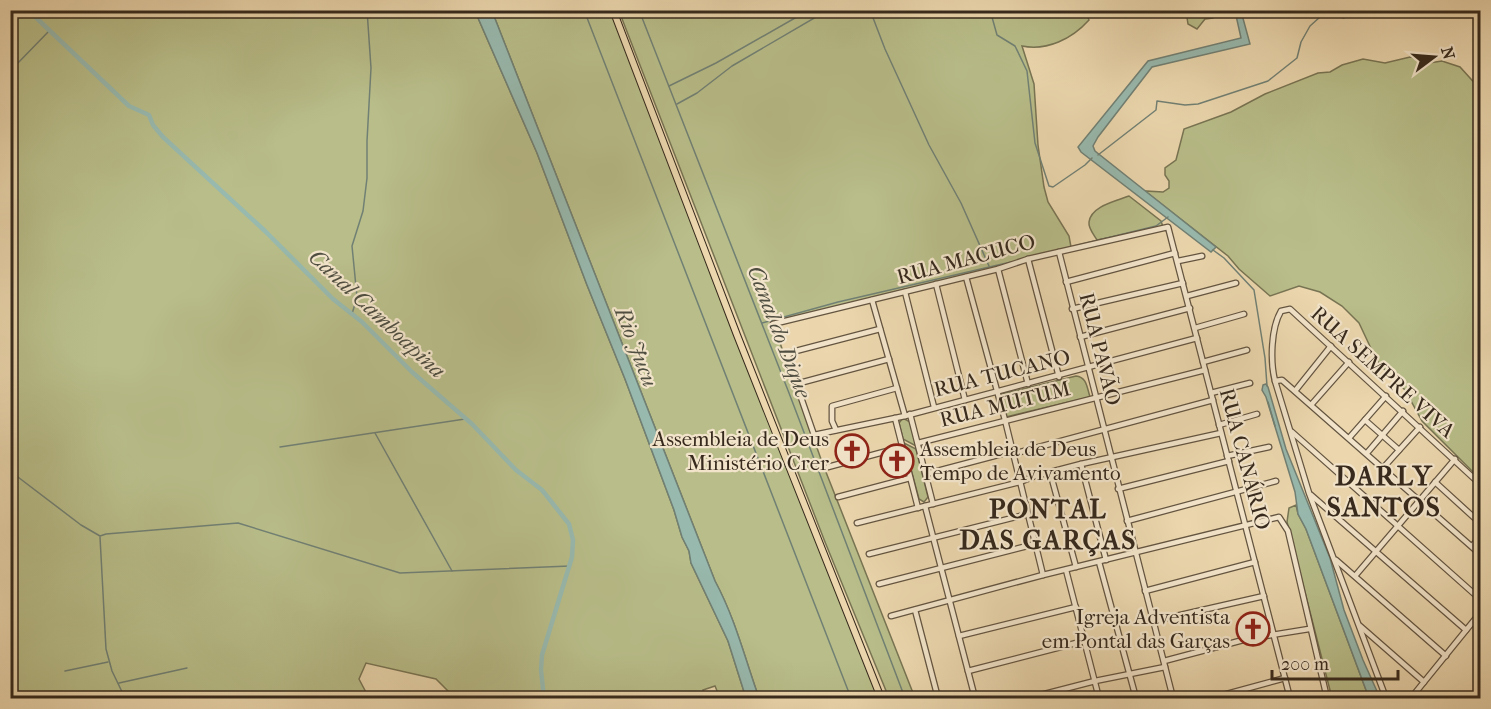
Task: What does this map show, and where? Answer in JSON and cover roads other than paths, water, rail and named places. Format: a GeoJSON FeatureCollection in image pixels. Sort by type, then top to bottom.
{"type":"FeatureCollection","features":[{"type":"Feature","properties":{"kind":"main road"},"geometry":{"type":"LineString","coordinates":[[613,10],[737,336],[881,699]]}},
{"type":"Feature","properties":{"kind":"street","name":"RUA MACUCO"},"geometry":{"type":"LineString","coordinates":[[773,324],[998,269],[1028,259],[1168,227]]}},
{"type":"Feature","properties":{"kind":"street","name":"RUA CANÁRIO"},"geometry":{"type":"LineString","coordinates":[[1168,227],[1290,699]]}},
{"type":"Feature","properties":{"kind":"street","name":"RUA PAVÃO"},"geometry":{"type":"LineString","coordinates":[[1059,252],[1173,699]]}},
{"type":"Feature","properties":{"kind":"street"},"geometry":{"type":"LineString","coordinates":[[1065,282],[1175,252]]}},
{"type":"Feature","properties":{"kind":"street"},"geometry":{"type":"LineString","coordinates":[[1178,261],[1202,256]]}},
{"type":"Feature","properties":{"kind":"street"},"geometry":{"type":"LineString","coordinates":[[1028,259],[1059,376]]}},
{"type":"Feature","properties":{"kind":"street"},"geometry":{"type":"LineString","coordinates":[[998,269],[1028,384]]}},
{"type":"Feature","properties":{"kind":"street"},"geometry":{"type":"LineString","coordinates":[[966,277],[998,391],[1043,575]]}},
{"type":"Feature","properties":{"kind":"street"},"geometry":{"type":"LineString","coordinates":[[1072,309],[1183,283]]}},
{"type":"Feature","properties":{"kind":"street"},"geometry":{"type":"LineString","coordinates":[[1187,296],[1236,283]]}},
{"type":"Feature","properties":{"kind":"street"},"geometry":{"type":"LineString","coordinates":[[936,284],[965,400]]}},
{"type":"Feature","properties":{"kind":"street"},"geometry":{"type":"LineString","coordinates":[[905,292],[934,407]]}},
{"type":"Feature","properties":{"kind":"street"},"geometry":{"type":"LineString","coordinates":[[872,300],[897,388],[918,443],[933,504]]}},
{"type":"Feature","properties":{"kind":"street"},"geometry":{"type":"LineString","coordinates":[[1080,337],[1190,308]]}},
{"type":"Feature","properties":{"kind":"street","name":"RUA SEMPRE VIVA"},"geometry":{"type":"LineString","coordinates":[[1275,381],[1272,347],[1278,315],[1282,309],[1290,309],[1480,484]]}},
{"type":"Feature","properties":{"kind":"street"},"geometry":{"type":"LineString","coordinates":[[1195,328],[1244,314]]}},
{"type":"Feature","properties":{"kind":"street"},"geometry":{"type":"LineString","coordinates":[[880,329],[792,352],[788,360],[796,384],[889,359]]}},
{"type":"Feature","properties":{"kind":"street","name":"RUA TUCANO"},"geometry":{"type":"LineString","coordinates":[[796,384],[814,435],[908,415],[1197,338]]}},
{"type":"Feature","properties":{"kind":"street"},"geometry":{"type":"LineString","coordinates":[[1295,392],[1330,346]]}},
{"type":"Feature","properties":{"kind":"street"},"geometry":{"type":"LineString","coordinates":[[1203,362],[1247,350]]}},
{"type":"Feature","properties":{"kind":"street"},"geometry":{"type":"LineString","coordinates":[[1311,405],[1349,362]]}},
{"type":"Feature","properties":{"kind":"street","name":"RUA MUTUM"},"geometry":{"type":"LineString","coordinates":[[918,443],[1205,370]]}},
{"type":"Feature","properties":{"kind":"street"},"geometry":{"type":"LineString","coordinates":[[1386,699],[1309,493],[1275,381],[1282,380],[1480,554]]}},
{"type":"Feature","properties":{"kind":"street"},"geometry":{"type":"LineString","coordinates":[[1211,393],[1251,382]]}},
{"type":"Feature","properties":{"kind":"street"},"geometry":{"type":"LineString","coordinates":[[836,430],[832,421],[832,406],[897,388]]}},
{"type":"Feature","properties":{"kind":"street"},"geometry":{"type":"LineString","coordinates":[[1349,438],[1386,396]]}},
{"type":"Feature","properties":{"kind":"street"},"geometry":{"type":"LineString","coordinates":[[926,474],[1213,400]]}},
{"type":"Feature","properties":{"kind":"street"},"geometry":{"type":"LineString","coordinates":[[1367,453],[1403,411]]}},
{"type":"Feature","properties":{"kind":"street"},"geometry":{"type":"LineString","coordinates":[[1219,425],[1257,414]]}},
{"type":"Feature","properties":{"kind":"street"},"geometry":{"type":"LineString","coordinates":[[895,418],[918,508]]}},
{"type":"Feature","properties":{"kind":"street"},"geometry":{"type":"LineString","coordinates":[[1365,420],[1399,450]]}},
{"type":"Feature","properties":{"kind":"street"},"geometry":{"type":"LineString","coordinates":[[1383,468],[1420,427]]}},
{"type":"Feature","properties":{"kind":"street"},"geometry":{"type":"LineString","coordinates":[[1290,431],[1480,598]]}},
{"type":"Feature","properties":{"kind":"street"},"geometry":{"type":"LineString","coordinates":[[857,523],[1020,482],[1081,464],[1221,433]]}},
{"type":"Feature","properties":{"kind":"street"},"geometry":{"type":"LineString","coordinates":[[828,468],[902,447]]}},
{"type":"Feature","properties":{"kind":"street"},"geometry":{"type":"LineString","coordinates":[[1118,489],[1269,447]]}},
{"type":"Feature","properties":{"kind":"street"},"geometry":{"type":"LineString","coordinates":[[1355,576],[1455,459]]}},
{"type":"Feature","properties":{"kind":"street"},"geometry":{"type":"LineString","coordinates":[[1081,464],[1106,560]]}},
{"type":"Feature","properties":{"kind":"street"},"geometry":{"type":"LineString","coordinates":[[1050,472],[1076,567]]}},
{"type":"Feature","properties":{"kind":"street"},"geometry":{"type":"LineString","coordinates":[[838,496],[910,478]]}},
{"type":"Feature","properties":{"kind":"street"},"geometry":{"type":"LineString","coordinates":[[1127,521],[1276,481]]}},
{"type":"Feature","properties":{"kind":"street"},"geometry":{"type":"LineString","coordinates":[[1435,482],[1480,523]]}},
{"type":"Feature","properties":{"kind":"street"},"geometry":{"type":"LineString","coordinates":[[1309,493],[1467,630]]}},
{"type":"Feature","properties":{"kind":"street"},"geometry":{"type":"LineString","coordinates":[[925,506],[975,699]]}},
{"type":"Feature","properties":{"kind":"street"},"geometry":{"type":"LineString","coordinates":[[869,554],[1028,514]]}},
{"type":"Feature","properties":{"kind":"street"},"geometry":{"type":"LineString","coordinates":[[891,616],[1276,516],[1282,519],[1288,531],[1328,699]]}},
{"type":"Feature","properties":{"kind":"street"},"geometry":{"type":"LineString","coordinates":[[1472,546],[1480,537]]}},
{"type":"Feature","properties":{"kind":"street"},"geometry":{"type":"LineString","coordinates":[[879,584],[1035,544]]}},
{"type":"Feature","properties":{"kind":"street"},"geometry":{"type":"LineString","coordinates":[[1334,558],[1446,656]]}},
{"type":"Feature","properties":{"kind":"street"},"geometry":{"type":"LineString","coordinates":[[1099,562],[1136,699]]}},
{"type":"Feature","properties":{"kind":"street"},"geometry":{"type":"LineString","coordinates":[[1145,591],[1255,562]]}},
{"type":"Feature","properties":{"kind":"street"},"geometry":{"type":"LineString","coordinates":[[1066,570],[1099,699]]}},
{"type":"Feature","properties":{"kind":"street"},"geometry":{"type":"LineString","coordinates":[[1154,621],[1264,596]]}},
{"type":"Feature","properties":{"kind":"street"},"geometry":{"type":"LineString","coordinates":[[959,636],[1076,608]]}},
{"type":"Feature","properties":{"kind":"street"},"geometry":{"type":"LineString","coordinates":[[915,610],[938,699]]}},
{"type":"Feature","properties":{"kind":"street"},"geometry":{"type":"LineString","coordinates":[[1411,699],[1480,613]]}},
{"type":"Feature","properties":{"kind":"street"},"geometry":{"type":"LineString","coordinates":[[1358,624],[1424,682]]}},
{"type":"Feature","properties":{"kind":"street"},"geometry":{"type":"LineString","coordinates":[[1164,661],[1246,639],[1310,629]]}},
{"type":"Feature","properties":{"kind":"street"},"geometry":{"type":"LineString","coordinates":[[968,671],[1084,641]]}},
{"type":"Feature","properties":{"kind":"street"},"geometry":{"type":"LineString","coordinates":[[1029,699],[1095,681],[1165,667]]}},
{"type":"Feature","properties":{"kind":"street"},"geometry":{"type":"LineString","coordinates":[[1212,699],[1285,678]]}},
{"type":"Feature","properties":{"kind":"water","name":"Rio Jucu"},"geometry":{"type":"Polygon","coordinates":[[[475,11],[492,11],[715,581],[734,624],[759,698],[746,698],[728,641],[691,563],[689,551],[625,379],[537,153],[475,11]]]}},
{"type":"Feature","properties":{"kind":"water"},"geometry":{"type":"Polygon","coordinates":[[[1235,11],[1241,11],[1250,44],[1152,67],[1093,146],[1095,151],[1216,247],[1211,252],[1081,152],[1078,147],[1148,61],[1241,38],[1235,11]]]}},
{"type":"Feature","properties":{"kind":"water"},"geometry":{"type":"Polygon","coordinates":[[[1266,384],[1268,387],[1286,449],[1330,558],[1344,610],[1380,698],[1369,698],[1306,529],[1298,514],[1295,492],[1262,390],[1263,385],[1266,384]]]}},
{"type":"Feature","properties":{"kind":"waterway","name":"Canal Camboapina"},"geometry":{"type":"LineString","coordinates":[[28,10],[129,106],[149,115],[153,125],[163,137],[265,231],[333,299],[362,322],[412,372],[472,424],[516,470],[542,490],[569,524],[573,540],[572,557],[542,655],[544,698]]}},
{"type":"Feature","properties":{"kind":"waterway"},"geometry":{"type":"LineString","coordinates":[[352,314],[357,297],[352,246],[363,211],[367,178],[371,68],[367,10]]}},
{"type":"Feature","properties":{"kind":"waterway"},"geometry":{"type":"LineString","coordinates":[[584,10],[851,698]]}},
{"type":"Feature","properties":{"kind":"waterway","name":"Canal do Dique"},"geometry":{"type":"LineString","coordinates":[[639,10],[905,698]]}},
{"type":"Feature","properties":{"kind":"waterway"},"geometry":{"type":"LineString","coordinates":[[669,86],[716,63],[809,10]]}},
{"type":"Feature","properties":{"kind":"waterway"},"geometry":{"type":"LineString","coordinates":[[677,104],[697,93],[732,66],[828,10]]}},
{"type":"Feature","properties":{"kind":"waterway"},"geometry":{"type":"LineString","coordinates":[[870,10],[885,49],[929,145],[961,203],[989,266]]}},
{"type":"Feature","properties":{"kind":"waterway"},"geometry":{"type":"LineString","coordinates":[[990,10],[997,35],[1015,46],[1027,71],[1035,143],[1049,186],[1053,187],[1092,158]]}},
{"type":"Feature","properties":{"kind":"waterway"},"geometry":{"type":"LineString","coordinates":[[1098,155],[1156,110],[1157,101],[1185,105],[1198,104],[1268,81],[1297,58],[1301,42],[1310,26],[1320,17],[1327,14],[1344,18],[1356,10]]}},
{"type":"Feature","properties":{"kind":"waterway"},"geometry":{"type":"LineString","coordinates":[[10,91],[16,87],[16,65],[49,31]]}},
{"type":"Feature","properties":{"kind":"waterway"},"geometry":{"type":"LineString","coordinates":[[1074,246],[1156,226],[1168,217]]}},
{"type":"Feature","properties":{"kind":"waterway"},"geometry":{"type":"LineString","coordinates":[[1213,250],[1224,258],[1254,290],[1267,386]]}},
{"type":"Feature","properties":{"kind":"waterway"},"geometry":{"type":"LineString","coordinates":[[762,323],[838,302],[1011,262]]}},
{"type":"Feature","properties":{"kind":"waterway"},"geometry":{"type":"LineString","coordinates":[[1268,402],[1275,426]]}},
{"type":"Feature","properties":{"kind":"waterway"},"geometry":{"type":"LineString","coordinates":[[280,447],[465,419]]}},
{"type":"Feature","properties":{"kind":"waterway"},"geometry":{"type":"LineString","coordinates":[[375,433],[452,571]]}},
{"type":"Feature","properties":{"kind":"waterway"},"geometry":{"type":"LineString","coordinates":[[10,471],[81,525],[100,536],[238,523],[400,573],[570,566]]}},
{"type":"Feature","properties":{"kind":"waterway"},"geometry":{"type":"LineString","coordinates":[[100,537],[106,649],[112,671],[125,698]]}},
{"type":"Feature","properties":{"kind":"waterway"},"geometry":{"type":"LineString","coordinates":[[65,671],[108,662]]}},
{"type":"Feature","properties":{"kind":"waterway"},"geometry":{"type":"LineString","coordinates":[[119,683],[187,668]]}},
{"type":"Feature","properties":{"kind":"place","name":"Assembleia de Deus Ministério Crer"},"geometry":{"type":"Point","coordinates":[852,451]}},
{"type":"Feature","properties":{"kind":"place","name":"Assembleia de Deus Tempo de Avivamento"},"geometry":{"type":"Point","coordinates":[897,461]}},
{"type":"Feature","properties":{"kind":"place","name":"Igreja Adventista em Pontal das Garças"},"geometry":{"type":"Point","coordinates":[1253,629]}},
{"type":"Feature","properties":{"kind":"district","name":"DARLY SANTOS"},"geometry":{"type":"Point","coordinates":[1384,492]}},
{"type":"Feature","properties":{"kind":"district","name":"PONTAL DAS GARÇAS"},"geometry":{"type":"Point","coordinates":[1048,524]}}]}
